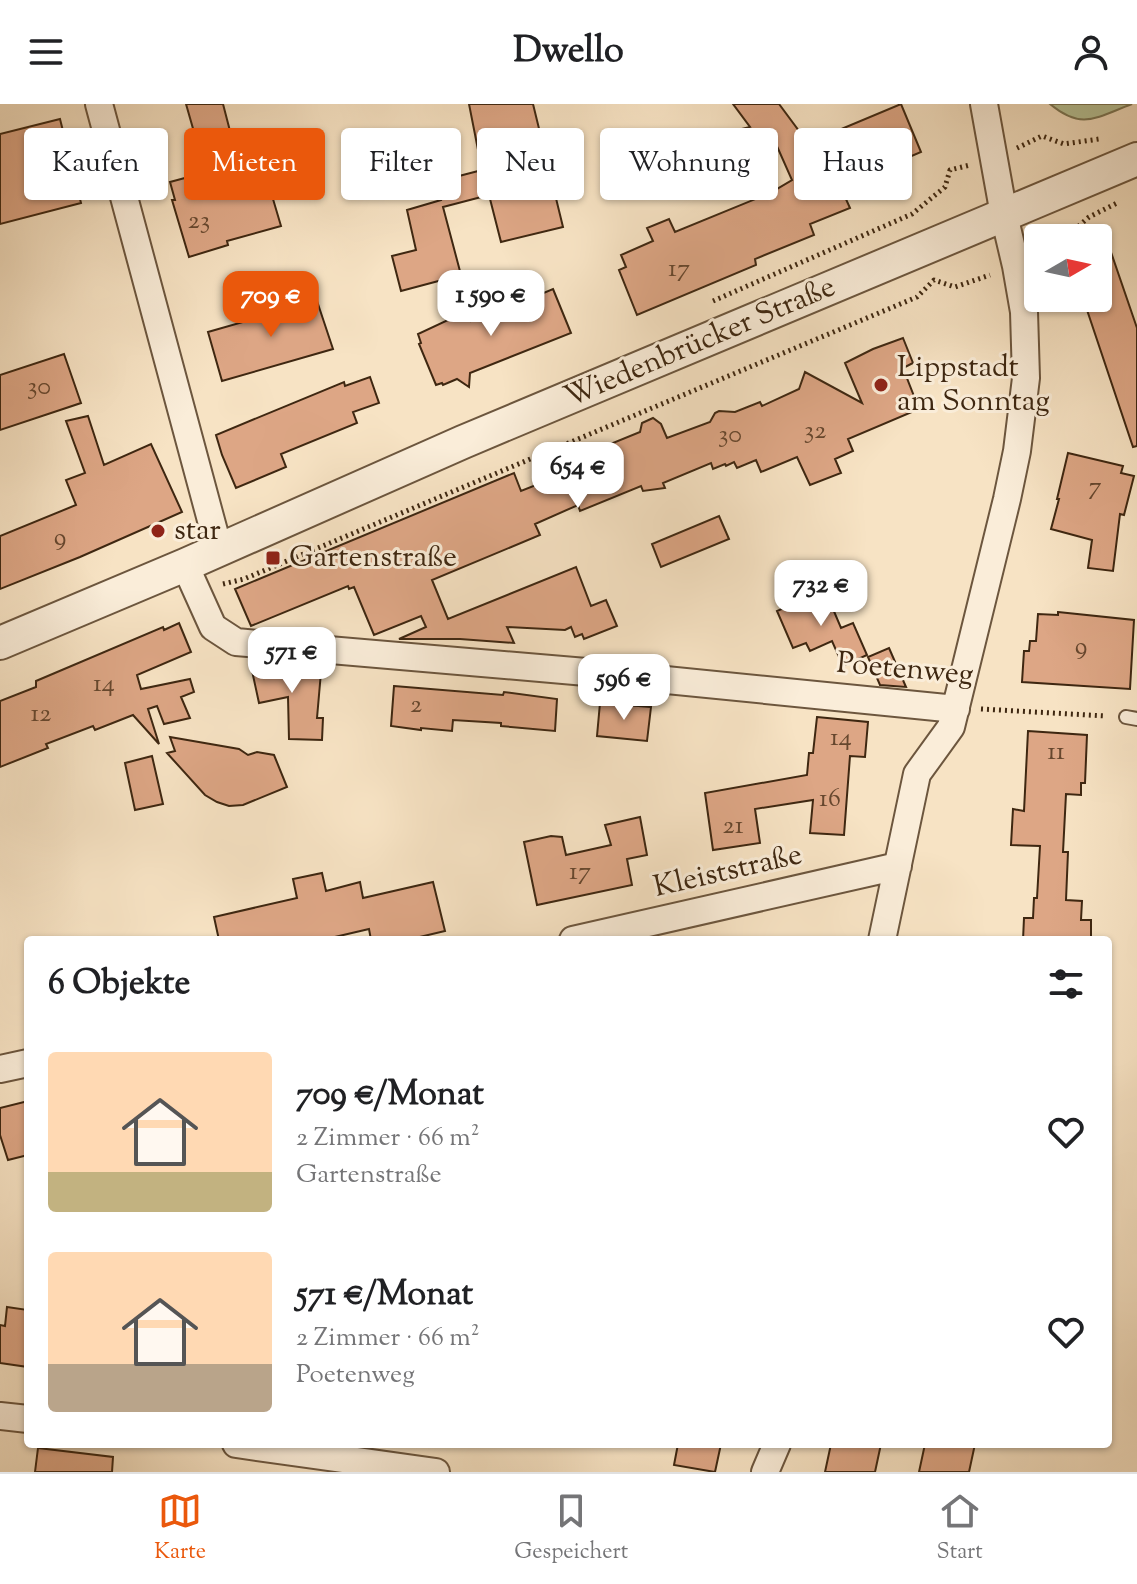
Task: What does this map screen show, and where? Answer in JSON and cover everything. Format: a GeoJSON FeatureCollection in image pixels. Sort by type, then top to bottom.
{"type":"FeatureCollection","features":[{"type":"Feature","properties":{"kind":"street"},"geometry":{"type":"LineString","coordinates":[[99,104],[219,550]]}},
{"type":"Feature","properties":{"kind":"street"},"geometry":{"type":"LineString","coordinates":[[883,936],[917,774],[951,727],[956,709],[1017,451],[1026,378],[1024,312],[984,104]]}},
{"type":"Feature","properties":{"kind":"street","name":"Wiedenbrücker Straße"},"geometry":{"type":"LineString","coordinates":[[0,643],[191,577],[219,550],[477,436],[1137,159]]}},
{"type":"Feature","properties":{"kind":"street","name":"Poetenweg"},"geometry":{"type":"LineString","coordinates":[[191,577],[213,627],[236,642],[586,672],[956,709]]}},
{"type":"Feature","properties":{"kind":"street","name":"Kleiststraße"},"geometry":{"type":"LineString","coordinates":[[591,936],[898,866]]}},
{"type":"Feature","properties":{"kind":"street"},"geometry":{"type":"LineString","coordinates":[[0,1069],[24,1064]]}},
{"type":"Feature","properties":{"kind":"street"},"geometry":{"type":"LineString","coordinates":[[0,1416],[24,1419]]}},
{"type":"Feature","properties":{"kind":"street"},"geometry":{"type":"LineString","coordinates":[[265,1448],[436,1472]]}},
{"type":"Feature","properties":{"kind":"street"},"geometry":{"type":"LineString","coordinates":[[765,1472],[775,1448]]}},
{"type":"Feature","properties":{"kind":"path"},"geometry":{"type":"LineString","coordinates":[[1042,136],[1064,144],[1111,135]]}},
{"type":"Feature","properties":{"kind":"path"},"geometry":{"type":"LineString","coordinates":[[1081,224],[1089,217],[1128,199]]}},
{"type":"Feature","properties":{"kind":"path"},"geometry":{"type":"LineString","coordinates":[[191,577],[244,579],[917,297],[934,280],[955,287],[1016,266]]}},
{"type":"Feature","properties":{"kind":"path","name":"Poetenweg"},"geometry":{"type":"LineString","coordinates":[[956,709],[1132,718]]}},
{"type":"Feature","properties":{"kind":"green space"},"geometry":{"type":"Polygon","coordinates":[[[1050,104],[1132,104],[1099,117],[1081,119],[1071,117],[1050,104]]]}},
{"type":"Feature","properties":{"kind":"building"},"geometry":{"type":"Polygon","coordinates":[[[186,104],[223,104],[229,128],[193,128],[186,104]]]}},
{"type":"Feature","properties":{"kind":"building"},"geometry":{"type":"Polygon","coordinates":[[[469,104],[533,104],[539,128],[477,128],[477,145],[469,104]]]}},
{"type":"Feature","properties":{"kind":"building"},"geometry":{"type":"Polygon","coordinates":[[[733,104],[779,104],[797,128],[794,128],[794,200],[846,200],[850,208],[810,224],[814,235],[755,259],[756,265],[637,315],[619,270],[626,267],[621,255],[653,241],[647,228],[669,219],[675,232],[753,200],[778,200],[778,188],[792,180],[778,148],[778,128],[746,128],[750,127],[733,104]]]}},
{"type":"Feature","properties":{"kind":"building"},"geometry":{"type":"Polygon","coordinates":[[[901,104],[911,128],[844,128],[901,104]]]}},
{"type":"Feature","properties":{"kind":"building"},"geometry":{"type":"Polygon","coordinates":[[[60,119],[62,128],[24,128],[60,119]]]}},
{"type":"Feature","properties":{"kind":"building"},"geometry":{"type":"Polygon","coordinates":[[[24,128],[24,200],[80,200],[81,203],[0,224],[0,134],[24,128]]]}},
{"type":"Feature","properties":{"kind":"building"},"geometry":{"type":"Polygon","coordinates":[[[912,130],[921,152],[912,156],[912,130]]]}},
{"type":"Feature","properties":{"kind":"building"},"geometry":{"type":"Polygon","coordinates":[[[477,171],[477,198],[443,207],[461,275],[401,291],[392,256],[416,250],[407,210],[441,200],[461,200],[461,175],[477,171]]]}},
{"type":"Feature","properties":{"kind":"building"},"geometry":{"type":"Polygon","coordinates":[[[184,178],[184,200],[273,200],[281,226],[227,241],[228,245],[189,257],[172,200],[175,200],[170,182],[184,178]]]}},
{"type":"Feature","properties":{"kind":"building"},"geometry":{"type":"Polygon","coordinates":[[[490,200],[556,200],[563,227],[501,242],[490,200]]]}},
{"type":"Feature","properties":{"kind":"building"},"geometry":{"type":"Polygon","coordinates":[[[1112,255],[1137,328],[1137,446],[1133,447],[1088,312],[1112,312],[1112,255]]]}},
{"type":"Feature","properties":{"kind":"building"},"geometry":{"type":"Polygon","coordinates":[[[553,289],[571,333],[470,373],[469,387],[457,379],[436,385],[418,334],[467,311],[471,321],[479,320],[553,289]]]}},
{"type":"Feature","properties":{"kind":"building"},"geometry":{"type":"Polygon","coordinates":[[[314,292],[333,349],[222,381],[208,332],[288,309],[284,299],[314,292]]]}},
{"type":"Feature","properties":{"kind":"building"},"geometry":{"type":"Polygon","coordinates":[[[903,338],[913,363],[903,368],[919,409],[848,439],[853,451],[835,459],[841,473],[810,485],[797,457],[761,472],[756,460],[737,468],[734,462],[713,469],[711,463],[663,483],[665,488],[643,491],[641,486],[580,511],[578,505],[535,524],[540,535],[432,580],[448,619],[576,567],[591,606],[606,600],[617,626],[584,639],[582,634],[575,637],[571,627],[565,630],[507,627],[514,643],[399,639],[426,627],[421,616],[374,635],[354,587],[349,589],[348,586],[251,626],[235,589],[514,473],[521,491],[564,474],[558,459],[594,444],[596,450],[640,432],[642,423],[653,418],[661,424],[667,438],[710,422],[719,411],[735,412],[760,402],[762,406],[799,389],[805,372],[862,403],[845,363],[903,338]]]}},
{"type":"Feature","properties":{"kind":"building"},"geometry":{"type":"Polygon","coordinates":[[[64,354],[81,403],[0,430],[0,375],[64,354]]]}},
{"type":"Feature","properties":{"kind":"building"},"geometry":{"type":"Polygon","coordinates":[[[370,377],[379,403],[353,412],[357,423],[281,454],[286,467],[236,488],[216,435],[344,382],[345,386],[370,377]]]}},
{"type":"Feature","properties":{"kind":"building"},"geometry":{"type":"Polygon","coordinates":[[[88,416],[104,465],[151,444],[182,512],[0,589],[0,536],[76,505],[66,480],[85,473],[66,421],[88,416]]]}},
{"type":"Feature","properties":{"kind":"building"},"geometry":{"type":"Polygon","coordinates":[[[1068,453],[1123,466],[1121,473],[1134,476],[1124,515],[1120,514],[1113,571],[1088,568],[1092,540],[1051,529],[1068,453]]]}},
{"type":"Feature","properties":{"kind":"building"},"geometry":{"type":"Polygon","coordinates":[[[719,516],[729,539],[661,567],[652,544],[719,516]]]}},
{"type":"Feature","properties":{"kind":"building"},"geometry":{"type":"Polygon","coordinates":[[[825,590],[841,628],[853,623],[867,655],[843,666],[832,641],[810,651],[806,643],[793,648],[777,611],[825,590]]]}},
{"type":"Feature","properties":{"kind":"building"},"geometry":{"type":"Polygon","coordinates":[[[1058,612],[1134,620],[1130,689],[1022,682],[1024,651],[1029,651],[1030,641],[1036,641],[1038,614],[1058,615],[1058,612]]]}},
{"type":"Feature","properties":{"kind":"building"},"geometry":{"type":"Polygon","coordinates":[[[179,623],[191,652],[137,675],[141,689],[190,679],[194,692],[181,697],[190,718],[164,724],[157,706],[148,709],[159,744],[133,715],[46,744],[48,748],[0,767],[0,701],[36,687],[36,681],[179,623]]]}},
{"type":"Feature","properties":{"kind":"building"},"geometry":{"type":"Polygon","coordinates":[[[889,648],[906,687],[880,685],[868,657],[889,648]]]}},
{"type":"Feature","properties":{"kind":"building"},"geometry":{"type":"Polygon","coordinates":[[[271,661],[311,665],[310,671],[321,672],[317,718],[323,718],[322,740],[289,739],[288,697],[259,703],[251,666],[271,661]]]}},
{"type":"Feature","properties":{"kind":"building"},"geometry":{"type":"Polygon","coordinates":[[[394,686],[503,695],[504,692],[557,699],[555,731],[453,720],[452,731],[391,726],[394,686]]]}},
{"type":"Feature","properties":{"kind":"building"},"geometry":{"type":"Polygon","coordinates":[[[600,703],[651,707],[647,741],[597,736],[600,703]]]}},
{"type":"Feature","properties":{"kind":"building"},"geometry":{"type":"Polygon","coordinates":[[[817,717],[868,722],[865,757],[850,756],[844,835],[810,833],[813,800],[755,809],[760,843],[713,850],[705,793],[807,775],[817,717]]]}},
{"type":"Feature","properties":{"kind":"building"},"geometry":{"type":"Polygon","coordinates":[[[1028,731],[1087,735],[1085,783],[1081,783],[1081,795],[1066,794],[1063,852],[1068,852],[1066,900],[1082,901],[1081,920],[1091,920],[1091,936],[1023,936],[1024,918],[1033,918],[1034,898],[1037,898],[1040,846],[1011,845],[1013,809],[1024,811],[1028,731]]]}},
{"type":"Feature","properties":{"kind":"building"},"geometry":{"type":"Polygon","coordinates":[[[170,737],[239,749],[248,755],[257,752],[274,755],[287,787],[243,805],[229,806],[217,802],[205,795],[167,753],[175,751],[170,737]]]}},
{"type":"Feature","properties":{"kind":"building"},"geometry":{"type":"Polygon","coordinates":[[[152,756],[163,804],[135,810],[125,763],[152,756]]]}},
{"type":"Feature","properties":{"kind":"building"},"geometry":{"type":"Polygon","coordinates":[[[640,817],[647,855],[627,859],[632,885],[537,905],[524,842],[551,836],[562,837],[566,855],[611,845],[605,825],[640,817]]]}},
{"type":"Feature","properties":{"kind":"building"},"geometry":{"type":"Polygon","coordinates":[[[322,873],[326,891],[360,882],[363,898],[433,882],[445,931],[424,936],[370,936],[369,929],[339,936],[218,936],[214,917],[297,898],[293,879],[322,873]]]}},
{"type":"Feature","properties":{"kind":"building"},"geometry":{"type":"Polygon","coordinates":[[[24,1102],[24,1156],[8,1160],[0,1135],[0,1108],[24,1102]]]}},
{"type":"Feature","properties":{"kind":"building"},"geometry":{"type":"Polygon","coordinates":[[[7,1307],[24,1309],[24,1366],[0,1363],[0,1325],[5,1326],[7,1307]]]}},
{"type":"Feature","properties":{"kind":"building"},"geometry":{"type":"Polygon","coordinates":[[[38,1448],[113,1457],[112,1472],[35,1472],[38,1448]]]}},
{"type":"Feature","properties":{"kind":"building"},"geometry":{"type":"Polygon","coordinates":[[[677,1448],[720,1448],[715,1472],[674,1465],[677,1448]]]}},
{"type":"Feature","properties":{"kind":"building"},"geometry":{"type":"Polygon","coordinates":[[[830,1448],[880,1448],[875,1472],[825,1472],[830,1448]]]}},
{"type":"Feature","properties":{"kind":"building"},"geometry":{"type":"Polygon","coordinates":[[[924,1448],[974,1448],[969,1472],[919,1472],[924,1448]]]}},
{"type":"Feature","properties":{"kind":"place","name":"Lippstadt am Sonntag"},"geometry":{"type":"Point","coordinates":[881,385]}},
{"type":"Feature","properties":{"kind":"place","name":"star"},"geometry":{"type":"Point","coordinates":[158,531]}},
{"type":"Feature","properties":{"kind":"place","name":"Gartenstraße"},"geometry":{"type":"Point","coordinates":[273,558]}}]}
